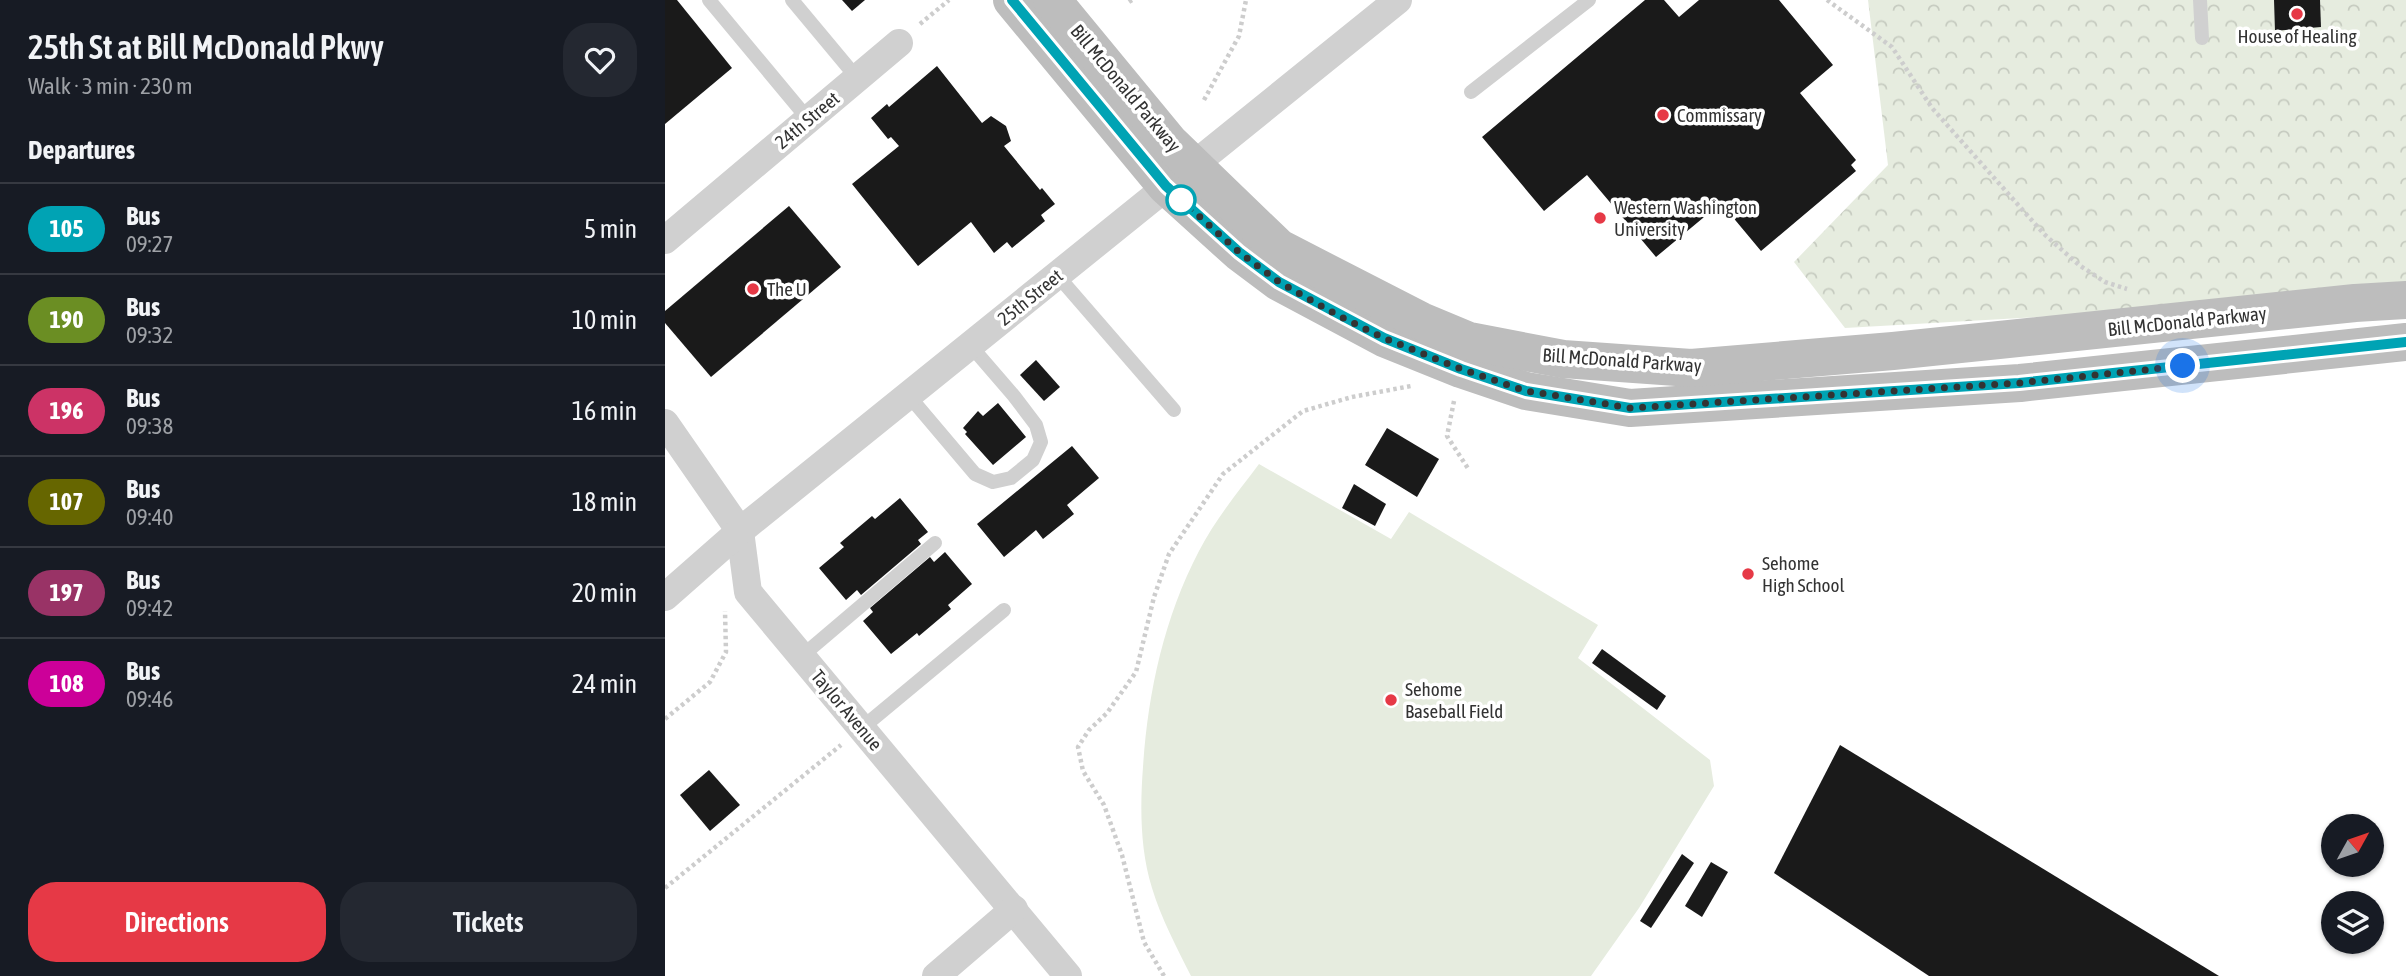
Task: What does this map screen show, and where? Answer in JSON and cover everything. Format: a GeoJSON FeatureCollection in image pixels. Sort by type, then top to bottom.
{"type":"FeatureCollection","features":[{"type":"Feature","properties":{"kind":"main road","name":"Bill McDonald Parkway"},"geometry":{"type":"LineString","coordinates":[[1012,0],[1179,175],[1239,252],[1279,282],[1384,338],[1461,369],[1526,391],[1630,408],[2019,383],[2406,342]]}},
{"type":"Feature","properties":{"kind":"main road","name":"Bill McDonald Parkway"},"geometry":{"type":"LineString","coordinates":[[1052,0],[1170,143],[1179,175],[1279,248],[1421,321],[1469,341],[1563,359],[1691,368],[1893,351],[2406,300]]}},
{"type":"Feature","properties":{"kind":"street","name":"25th Street"},"geometry":{"type":"LineString","coordinates":[[665,597],[740,531],[1393,1]]}},
{"type":"Feature","properties":{"kind":"street","name":"24th Street"},"geometry":{"type":"LineString","coordinates":[[665,240],[898,43]]}},
{"type":"Feature","properties":{"kind":"street","name":"Taylor Avenue"},"geometry":{"type":"LineString","coordinates":[[665,423],[740,531],[748,592],[1068,976]]}},
{"type":"Feature","properties":{"kind":"street"},"geometry":{"type":"LineString","coordinates":[[936,976],[1014,909]]}},
{"type":"Feature","properties":{"kind":"lane"},"geometry":{"type":"LineString","coordinates":[[709,0],[808,120]]}},
{"type":"Feature","properties":{"kind":"lane"},"geometry":{"type":"LineString","coordinates":[[792,0],[857,78]]}},
{"type":"Feature","properties":{"kind":"lane"},"geometry":{"type":"LineString","coordinates":[[1471,92],[1589,0]]}},
{"type":"Feature","properties":{"kind":"lane"},"geometry":{"type":"LineString","coordinates":[[2200,0],[2202,38]]}},
{"type":"Feature","properties":{"kind":"lane"},"geometry":{"type":"LineString","coordinates":[[1057,275],[1174,410]]}},
{"type":"Feature","properties":{"kind":"lane"},"geometry":{"type":"LineString","coordinates":[[909,396],[975,474],[992,482],[1011,478],[1033,460],[1041,442],[1036,425],[970,345]]}},
{"type":"Feature","properties":{"kind":"lane"},"geometry":{"type":"LineString","coordinates":[[802,656],[935,543]]}},
{"type":"Feature","properties":{"kind":"lane"},"geometry":{"type":"LineString","coordinates":[[862,728],[1004,610]]}},
{"type":"Feature","properties":{"kind":"path"},"geometry":{"type":"LineString","coordinates":[[898,43],[949,0]]}},
{"type":"Feature","properties":{"kind":"path"},"geometry":{"type":"LineString","coordinates":[[1204,100],[1239,36],[1246,0]]}},
{"type":"Feature","properties":{"kind":"path"},"geometry":{"type":"LineString","coordinates":[[1827,0],[1892,47],[1932,108],[2044,234],[2078,265],[2105,282],[2127,289]]}},
{"type":"Feature","properties":{"kind":"path"},"geometry":{"type":"LineString","coordinates":[[1461,369],[1447,436],[1469,470]]}},
{"type":"Feature","properties":{"kind":"path"},"geometry":{"type":"LineString","coordinates":[[1164,976],[1145,943],[1122,855],[1104,805],[1083,771],[1078,747],[1089,730],[1107,713],[1136,672],[1154,597],[1169,554],[1223,474],[1303,411],[1352,397],[1430,383],[1461,369]]}},
{"type":"Feature","properties":{"kind":"path"},"geometry":{"type":"LineString","coordinates":[[665,719],[710,682],[726,652],[725,602],[700,566]]}},
{"type":"Feature","properties":{"kind":"path"},"geometry":{"type":"LineString","coordinates":[[665,888],[862,728]]}},
{"type":"Feature","properties":{"kind":"green space"},"geometry":{"type":"Polygon","coordinates":[[[1868,0],[2406,0],[2406,296],[1845,328],[1794,262],[1888,165],[1868,0]]]}},
{"type":"Feature","properties":{"kind":"green space","name":"Sehome Baseball Field"},"geometry":{"type":"Polygon","coordinates":[[[1259,464],[1391,539],[1409,512],[1598,625],[1578,658],[1710,760],[1714,786],[1639,908],[1591,976],[1191,976],[1160,910],[1145,859],[1141,797],[1145,739],[1160,656],[1176,602],[1212,528],[1259,464]]]}},
{"type":"Feature","properties":{"kind":"building"},"geometry":{"type":"Polygon","coordinates":[[[665,0],[677,0],[732,68],[665,124],[665,0]]]}},
{"type":"Feature","properties":{"kind":"building"},"geometry":{"type":"Polygon","coordinates":[[[842,0],[865,0],[852,11],[842,0]]]}},
{"type":"Feature","properties":{"kind":"building","name":"Commissary"},"geometry":{"type":"Polygon","coordinates":[[[1645,0],[1664,0],[1679,17],[1699,0],[1779,0],[1833,65],[1800,93],[1856,160],[1851,165],[1856,171],[1761,251],[1721,203],[1656,257],[1587,175],[1544,211],[1482,137],[1645,0]]]}},
{"type":"Feature","properties":{"kind":"building","name":"House of Healing"},"geometry":{"type":"Polygon","coordinates":[[[2274,0],[2320,0],[2321,27],[2275,31],[2274,0]]]}},
{"type":"Feature","properties":{"kind":"building"},"geometry":{"type":"Polygon","coordinates":[[[937,66],[982,123],[991,116],[1006,126],[1011,141],[1004,146],[1055,204],[1041,215],[1045,221],[1012,248],[1007,242],[994,253],[971,222],[918,266],[852,184],[899,146],[891,137],[888,139],[871,118],[887,104],[889,107],[937,66]]]}},
{"type":"Feature","properties":{"kind":"building","name":"The U"},"geometry":{"type":"Polygon","coordinates":[[[789,206],[841,267],[711,377],[665,323],[665,311],[789,206]]]}},
{"type":"Feature","properties":{"kind":"building"},"geometry":{"type":"Polygon","coordinates":[[[1036,360],[1060,387],[1044,401],[1020,375],[1036,360]]]}},
{"type":"Feature","properties":{"kind":"building"},"geometry":{"type":"Polygon","coordinates":[[[998,403],[1026,437],[993,465],[965,434],[967,432],[963,428],[978,411],[983,416],[998,403]]]}},
{"type":"Feature","properties":{"kind":"building"},"geometry":{"type":"Polygon","coordinates":[[[1387,428],[1439,459],[1417,497],[1365,465],[1387,428]]]}},
{"type":"Feature","properties":{"kind":"building"},"geometry":{"type":"Polygon","coordinates":[[[1072,446],[1099,478],[1067,505],[1074,514],[1043,539],[1036,530],[1004,557],[977,524],[1072,446]]]}},
{"type":"Feature","properties":{"kind":"building"},"geometry":{"type":"Polygon","coordinates":[[[1354,484],[1386,504],[1375,526],[1342,508],[1354,484]]]}},
{"type":"Feature","properties":{"kind":"building"},"geometry":{"type":"Polygon","coordinates":[[[900,498],[928,532],[918,540],[921,544],[861,595],[857,590],[846,600],[819,568],[844,547],[840,543],[872,516],[875,519],[900,498]]]}},
{"type":"Feature","properties":{"kind":"building"},"geometry":{"type":"Polygon","coordinates":[[[945,552],[972,584],[948,605],[951,609],[919,636],[917,633],[891,654],[863,621],[873,612],[870,608],[930,557],[934,562],[945,552]]]}},
{"type":"Feature","properties":{"kind":"building"},"geometry":{"type":"Polygon","coordinates":[[[1602,649],[1666,696],[1657,710],[1592,663],[1602,649]]]}},
{"type":"Feature","properties":{"kind":"building"},"geometry":{"type":"Polygon","coordinates":[[[1840,745],[2219,976],[1929,976],[1774,873],[1840,745]]]}},
{"type":"Feature","properties":{"kind":"building"},"geometry":{"type":"Polygon","coordinates":[[[709,770],[740,805],[710,831],[680,795],[709,770]]]}},
{"type":"Feature","properties":{"kind":"building"},"geometry":{"type":"Polygon","coordinates":[[[1682,854],[1694,863],[1651,928],[1640,921],[1682,854]]]}},
{"type":"Feature","properties":{"kind":"building"},"geometry":{"type":"Polygon","coordinates":[[[1711,862],[1728,872],[1702,917],[1685,906],[1711,862]]]}},
{"type":"Feature","properties":{"kind":"bus line","name":"105"},"geometry":{"type":"LineString","coordinates":[[1012,0],[1166,186],[1239,252],[1279,282],[1384,338],[1461,369],[1526,391],[1630,408],[2019,383],[2406,342]]}},
{"type":"Feature","properties":{"kind":"place","name":"House of Healing"},"geometry":{"type":"Point","coordinates":[2297,14]}},
{"type":"Feature","properties":{"kind":"place","name":"Commissary"},"geometry":{"type":"Point","coordinates":[1663,115]}},
{"type":"Feature","properties":{"kind":"place","name":"Western Washington University"},"geometry":{"type":"Point","coordinates":[1600,218]}},
{"type":"Feature","properties":{"kind":"place","name":"The U"},"geometry":{"type":"Point","coordinates":[753,289]}},
{"type":"Feature","properties":{"kind":"place","name":"Sehome High School"},"geometry":{"type":"Point","coordinates":[1748,574]}},
{"type":"Feature","properties":{"kind":"place","name":"Sehome Baseball Field"},"geometry":{"type":"Point","coordinates":[1391,700]}},
{"type":"Feature","properties":{"kind":"route"},"geometry":{"type":"LineString","coordinates":[[1181,200],[1239,252],[1279,282],[1339,316],[1384,338],[1461,369],[1526,391],[1630,408],[2019,383],[2183,366]]}}]}
